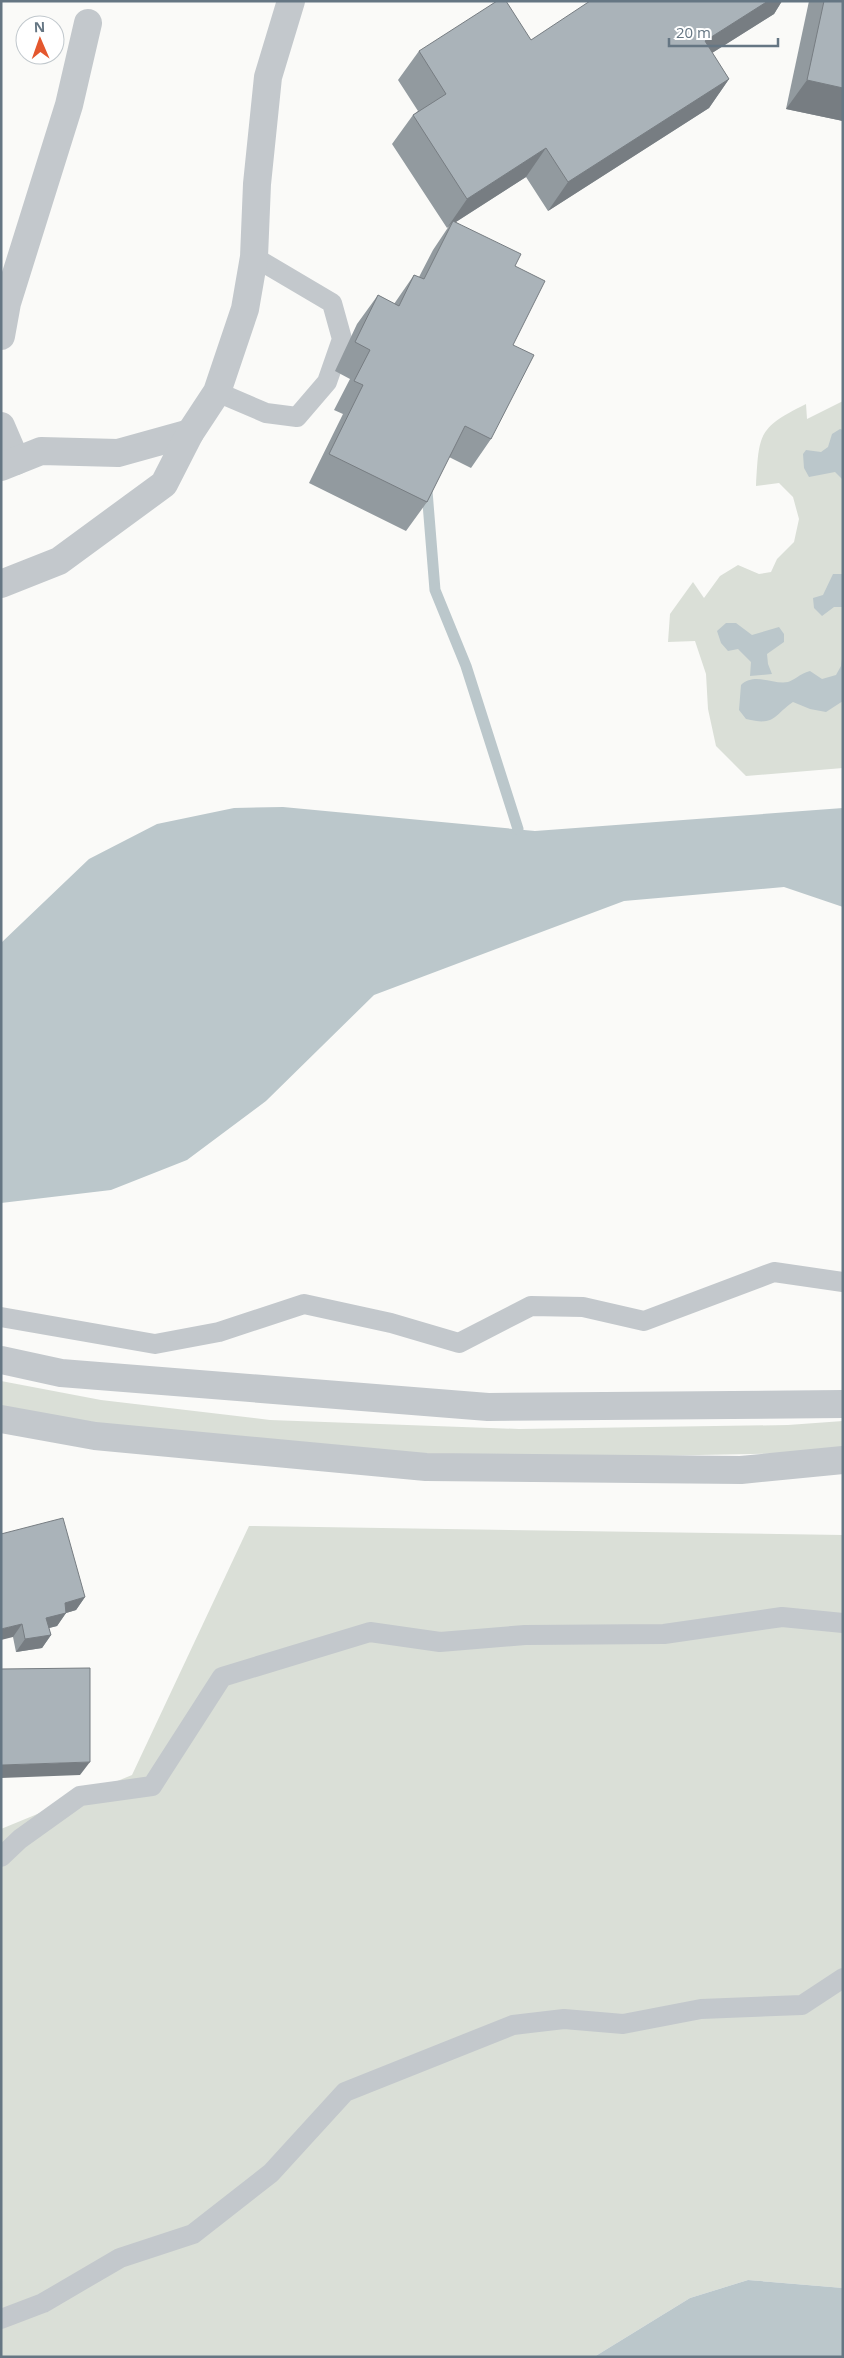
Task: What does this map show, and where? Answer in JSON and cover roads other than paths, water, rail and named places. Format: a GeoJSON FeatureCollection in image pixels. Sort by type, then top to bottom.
{"type":"FeatureCollection","features":[{"type":"Feature","properties":{"kind":"street"},"geometry":{"type":"LineString","coordinates":[[1,584],[59,561],[164,484],[190,433],[217,392],[245,309],[254,257],[257,184],[268,77],[291,1]]}},
{"type":"Feature","properties":{"kind":"street"},"geometry":{"type":"LineString","coordinates":[[1,336],[7,303],[69,105],[88,23]]}},
{"type":"Feature","properties":{"kind":"street"},"geometry":{"type":"LineString","coordinates":[[1,426],[9,464],[41,451],[118,453],[190,433]]}},
{"type":"Feature","properties":{"kind":"street"},"geometry":{"type":"LineString","coordinates":[[1,1360],[61,1373],[488,1407],[843,1404]]}},
{"type":"Feature","properties":{"kind":"street"},"geometry":{"type":"LineString","coordinates":[[1,1419],[95,1436],[426,1467],[741,1470],[843,1460]]}},
{"type":"Feature","properties":{"kind":"lane"},"geometry":{"type":"LineString","coordinates":[[217,392],[266,413],[297,417],[327,382],[342,339],[332,303],[254,257]]}},
{"type":"Feature","properties":{"kind":"lane"},"geometry":{"type":"LineString","coordinates":[[1,1318],[155,1344],[219,1332],[304,1304],[391,1323],[459,1343],[532,1306],[583,1307],[644,1321],[774,1272],[843,1282]]}},
{"type":"Feature","properties":{"kind":"lane"},"geometry":{"type":"LineString","coordinates":[[1,1857],[20,1839],[80,1796],[152,1786],[222,1677],[370,1632],[440,1642],[525,1635],[664,1634],[782,1617],[843,1623]]}},
{"type":"Feature","properties":{"kind":"lane"},"geometry":{"type":"LineString","coordinates":[[1,2319],[43,2303],[120,2258],[193,2234],[271,2173],[344,2092],[513,2026],[564,2020],[623,2024],[700,2009],[802,2005],[843,1978]]}},
{"type":"Feature","properties":{"kind":"waterway"},"geometry":{"type":"LineString","coordinates":[[427,491],[435,590],[466,666],[518,829]]}}]}
